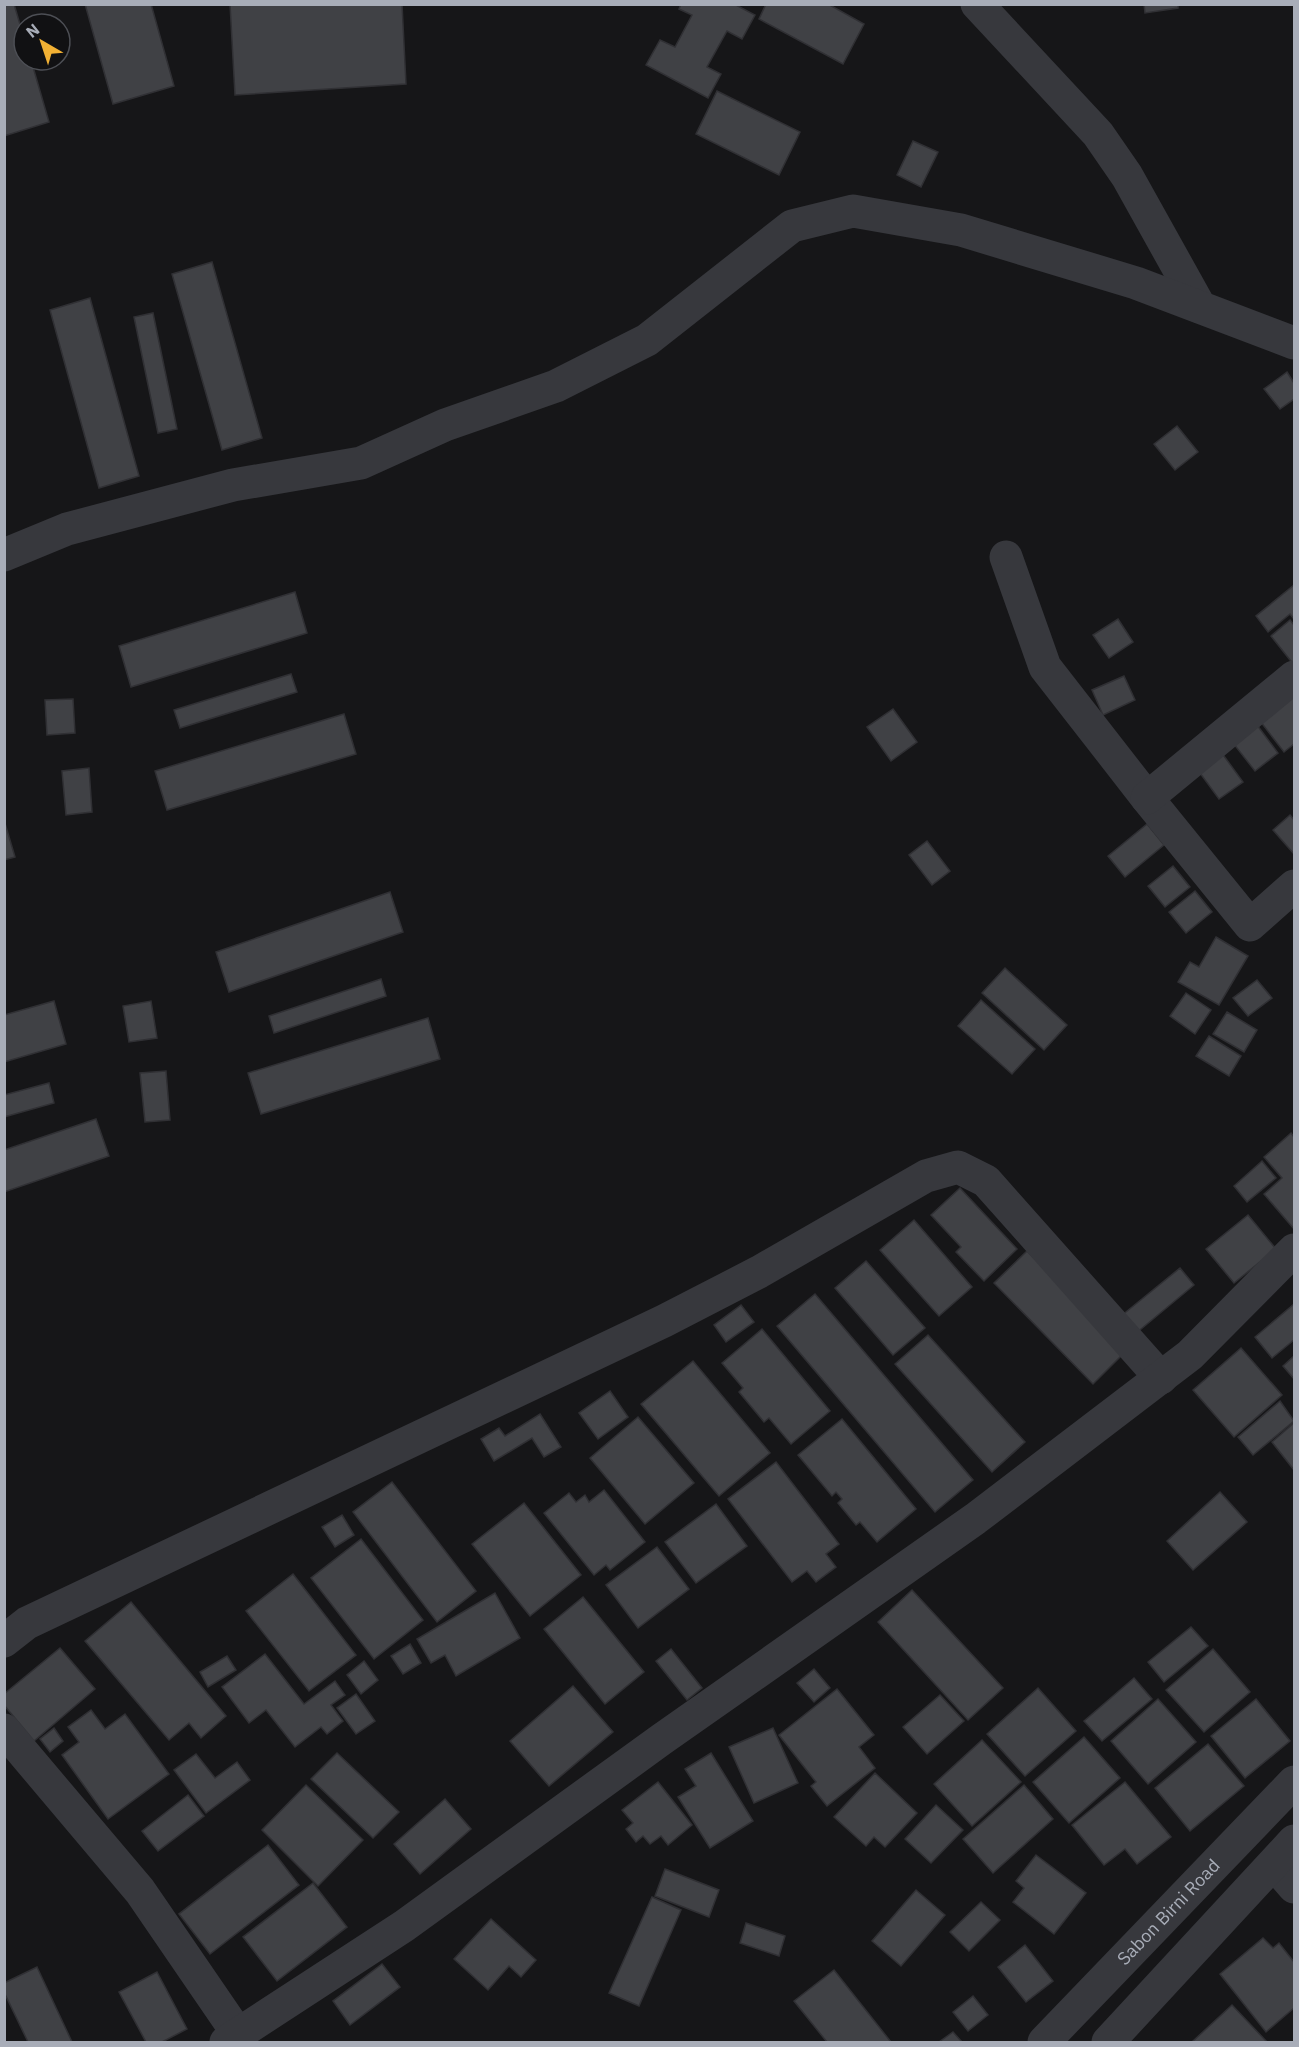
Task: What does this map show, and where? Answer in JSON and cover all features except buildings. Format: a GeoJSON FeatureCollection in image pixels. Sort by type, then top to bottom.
{"type":"FeatureCollection","features":[{"type":"Feature","properties":{"kind":"street"},"geometry":{"type":"LineString","coordinates":[[976,4],[1098,134],[1127,176],[1200,308]]}},
{"type":"Feature","properties":{"kind":"street"},"geometry":{"type":"LineString","coordinates":[[4,555],[67,529],[233,485],[362,463],[445,425],[556,386],[647,340],[792,226],[854,212],[961,230],[1136,283],[1294,343]]}},
{"type":"Feature","properties":{"kind":"street"},"geometry":{"type":"LineString","coordinates":[[1006,557],[1045,667],[1250,925],[1294,886]]}},
{"type":"Feature","properties":{"kind":"street"},"geometry":{"type":"LineString","coordinates":[[1147,798],[1294,677]]}},
{"type":"Feature","properties":{"kind":"street"},"geometry":{"type":"LineString","coordinates":[[4,1641],[27,1623],[664,1321],[759,1272],[926,1176],[958,1167],[986,1181],[1161,1378]]}},
{"type":"Feature","properties":{"kind":"street"},"geometry":{"type":"LineString","coordinates":[[4,1730],[140,1892],[232,2038],[404,1926],[662,1739],[975,1519],[1190,1355],[1294,1250]]}},
{"type":"Feature","properties":{"kind":"street","name":"Sabon Birni Road"},"geometry":{"type":"LineString","coordinates":[[1044,2043],[1294,1782]]}},
{"type":"Feature","properties":{"kind":"street"},"geometry":{"type":"LineString","coordinates":[[1108,2043],[1288,1864]]}}]}
